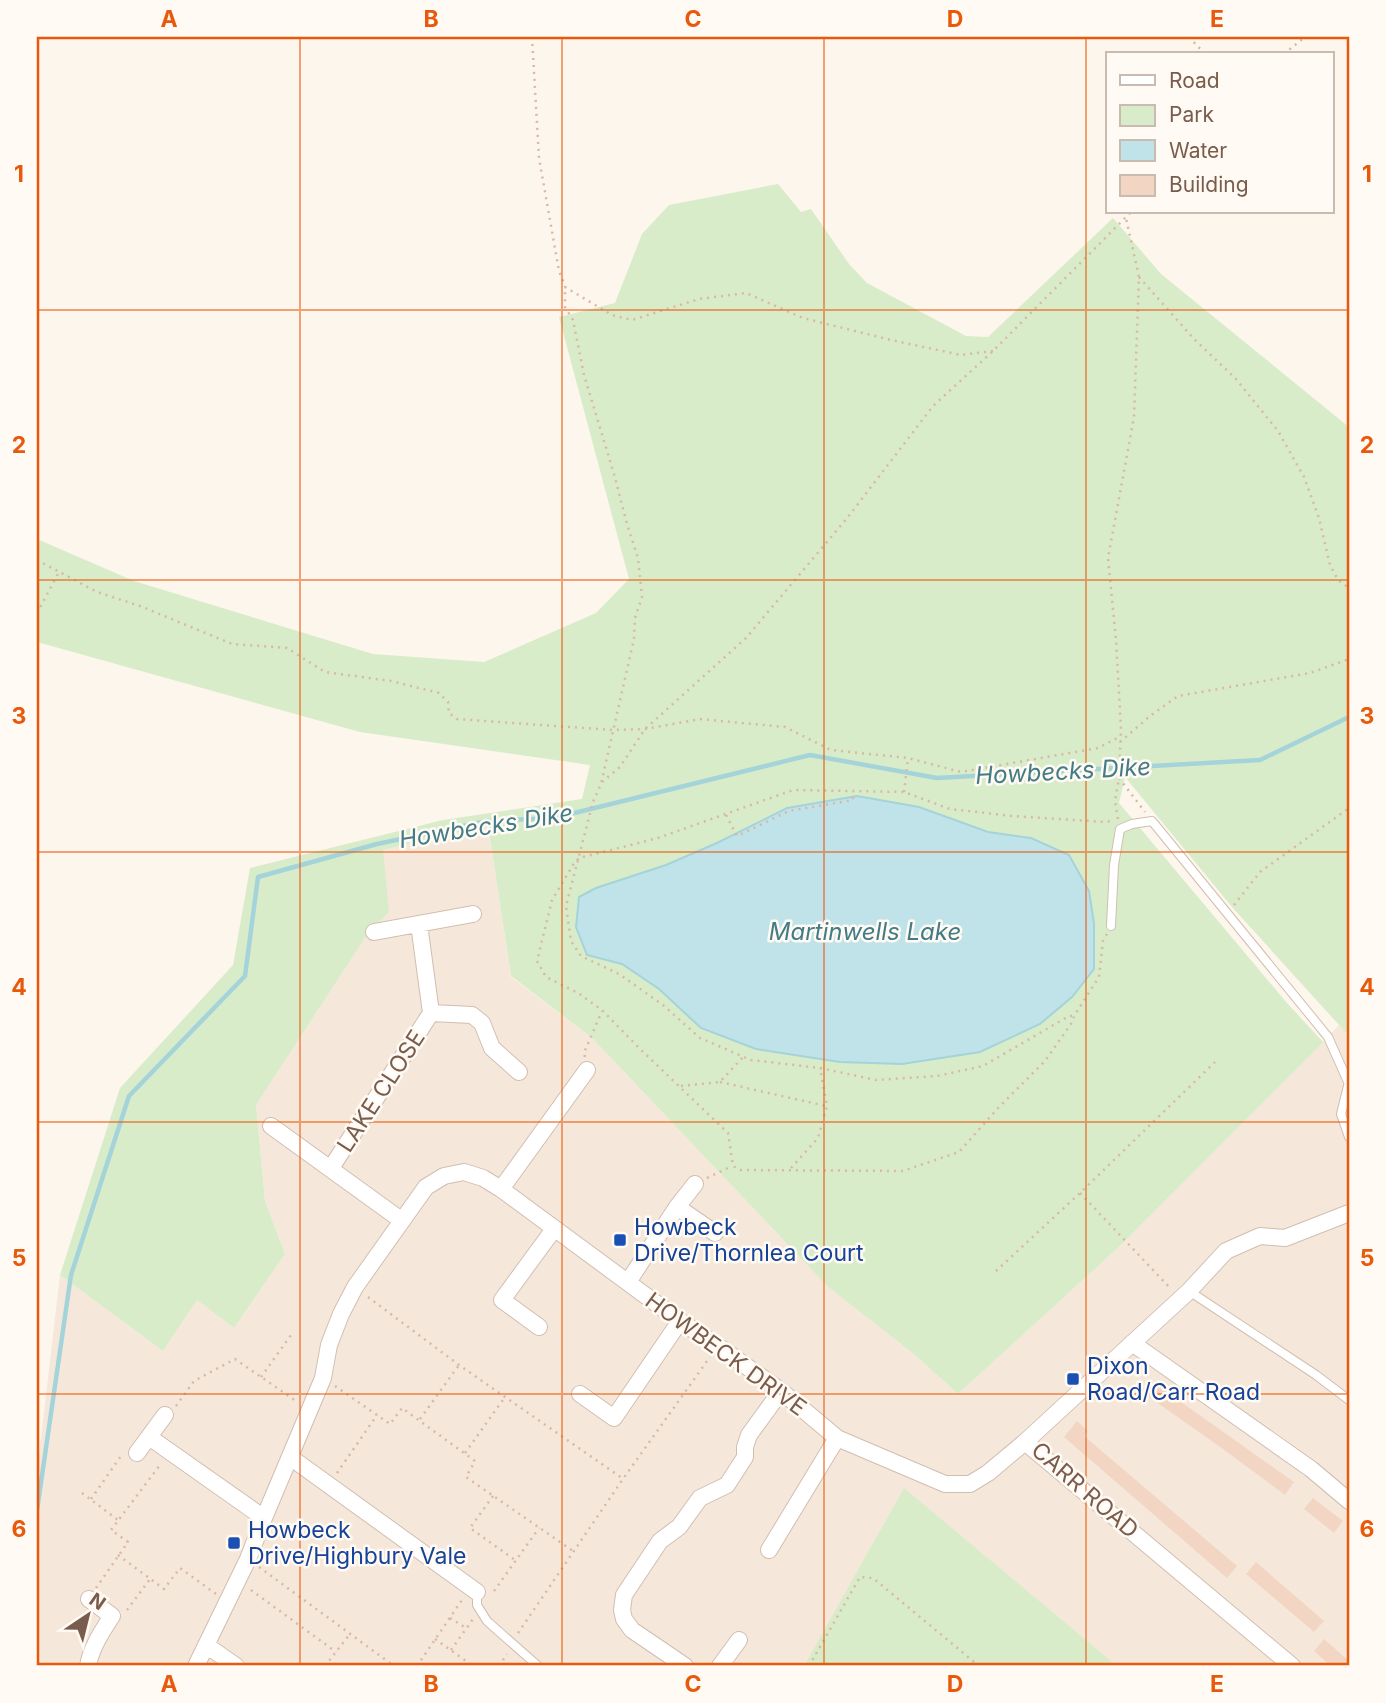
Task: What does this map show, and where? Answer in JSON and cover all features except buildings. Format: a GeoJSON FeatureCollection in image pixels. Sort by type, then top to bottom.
{"type":"FeatureCollection","features":[{"type":"Feature","properties":{"kind":"street"},"geometry":{"type":"LineString","coordinates":[[373,932],[473,915]]}},
{"type":"Feature","properties":{"kind":"street","name":"LAKE CLOSE"},"geometry":{"type":"LineString","coordinates":[[331,1168],[431,1013],[419,924]]}},
{"type":"Feature","properties":{"kind":"street","name":"LAKE CLOSE"},"geometry":{"type":"LineString","coordinates":[[431,1013],[472,1014],[482,1023],[492,1048],[519,1072]]}},
{"type":"Feature","properties":{"kind":"street"},"geometry":{"type":"LineString","coordinates":[[501,1189],[587,1070]]}},
{"type":"Feature","properties":{"kind":"street"},"geometry":{"type":"LineString","coordinates":[[271,1126],[401,1220]]}},
{"type":"Feature","properties":{"kind":"street","name":"HOWBECK DRIVE"},"geometry":{"type":"LineString","coordinates":[[196,1666],[248,1559],[310,1410],[323,1378],[329,1345],[341,1314],[355,1287],[401,1220],[426,1187],[444,1176],[464,1172],[501,1189],[680,1321],[781,1391],[837,1437],[945,1484],[970,1484],[988,1473],[1025,1442]]}},
{"type":"Feature","properties":{"kind":"street"},"geometry":{"type":"LineString","coordinates":[[628,1282],[695,1184]]}},
{"type":"Feature","properties":{"kind":"street"},"geometry":{"type":"LineString","coordinates":[[677,1207],[715,1233]]}},
{"type":"Feature","properties":{"kind":"street","name":"CARR ROAD"},"geometry":{"type":"LineString","coordinates":[[1292,1666],[1025,1442],[1184,1295],[1226,1251],[1260,1236],[1285,1238],[1348,1216]]}},
{"type":"Feature","properties":{"kind":"street"},"geometry":{"type":"LineString","coordinates":[[539,1326],[502,1300],[554,1229]]}},
{"type":"Feature","properties":{"kind":"street"},"geometry":{"type":"LineString","coordinates":[[580,1394],[614,1418],[680,1321]]}},
{"type":"Feature","properties":{"kind":"street"},"geometry":{"type":"LineString","coordinates":[[1132,1343],[1311,1469],[1349,1501]]}},
{"type":"Feature","properties":{"kind":"street"},"geometry":{"type":"LineString","coordinates":[[685,1666],[632,1630],[624,1619],[624,1595],[660,1541],[679,1527],[700,1498],[727,1485],[745,1457],[749,1435],[781,1391]]}},
{"type":"Feature","properties":{"kind":"street"},"geometry":{"type":"LineString","coordinates":[[137,1453],[165,1415]]}},
{"type":"Feature","properties":{"kind":"street"},"geometry":{"type":"LineString","coordinates":[[149,1437],[264,1518]]}},
{"type":"Feature","properties":{"kind":"street"},"geometry":{"type":"LineString","coordinates":[[769,1550],[837,1437]]}},
{"type":"Feature","properties":{"kind":"street"},"geometry":{"type":"LineString","coordinates":[[290,1457],[474,1590]]}},
{"type":"Feature","properties":{"kind":"street"},"geometry":{"type":"LineString","coordinates":[[88,1666],[100,1634],[111,1616],[89,1599]]}},
{"type":"Feature","properties":{"kind":"street"},"geometry":{"type":"LineString","coordinates":[[720,1666],[740,1640]]}},
{"type":"Feature","properties":{"kind":"street"},"geometry":{"type":"LineString","coordinates":[[206,1644],[236,1666]]}},
{"type":"Feature","properties":{"kind":"lane"},"geometry":{"type":"LineString","coordinates":[[1111,926],[1114,865],[1120,830],[1132,824],[1152,821],[1328,1037],[1349,1083],[1340,1114],[1349,1137]]}},
{"type":"Feature","properties":{"kind":"lane"},"geometry":{"type":"LineString","coordinates":[[1184,1295],[1316,1375],[1349,1400]]}},
{"type":"Feature","properties":{"kind":"lane"},"geometry":{"type":"LineString","coordinates":[[474,1590],[477,1605],[487,1621],[538,1666]]}},
{"type":"Feature","properties":{"kind":"path"},"geometry":{"type":"LineString","coordinates":[[532,37],[540,158],[559,271],[565,287],[565,307],[573,320],[584,375],[638,558],[642,597],[635,618],[634,639],[601,784],[593,802],[566,906],[571,941],[581,956],[619,974],[663,1005],[700,1038],[751,1060],[820,1068],[876,1080],[937,1076],[983,1066],[1069,1016],[1074,1016]]}},
{"type":"Feature","properties":{"kind":"path"},"geometry":{"type":"LineString","coordinates":[[1189,37],[1203,52]]}},
{"type":"Feature","properties":{"kind":"path"},"geometry":{"type":"LineString","coordinates":[[1286,52],[1305,37]]}},
{"type":"Feature","properties":{"kind":"path"},"geometry":{"type":"LineString","coordinates":[[601,784],[620,767],[645,729],[746,638],[848,517],[933,406],[993,351],[1129,214]]}},
{"type":"Feature","properties":{"kind":"path"},"geometry":{"type":"LineString","coordinates":[[733,1166],[728,1133],[602,1010],[578,993],[546,977],[537,961],[552,900],[579,858],[658,838],[793,790],[904,792],[950,809],[1012,816],[1105,822],[1118,820],[1115,801],[1121,736],[1108,558],[1134,417],[1139,277],[1125,218]]}},
{"type":"Feature","properties":{"kind":"path"},"geometry":{"type":"LineString","coordinates":[[1139,277],[1194,339],[1236,379],[1278,431],[1304,477],[1319,518],[1330,565],[1338,580],[1349,588]]}},
{"type":"Feature","properties":{"kind":"path"},"geometry":{"type":"LineString","coordinates":[[565,287],[612,315],[632,320],[699,299],[746,293],[803,318],[891,340],[961,355],[993,351]]}},
{"type":"Feature","properties":{"kind":"path"},"geometry":{"type":"LineString","coordinates":[[37,560],[97,592],[140,606],[232,644],[287,648],[325,672],[391,681],[439,693],[448,702],[449,713],[457,719],[612,730],[645,729],[700,719],[785,727],[831,750],[908,758],[961,772],[1098,748],[1121,736]]}},
{"type":"Feature","properties":{"kind":"path"},"geometry":{"type":"LineString","coordinates":[[37,614],[59,572]]}},
{"type":"Feature","properties":{"kind":"path"},"geometry":{"type":"LineString","coordinates":[[1120,742],[1178,696],[1310,673],[1349,659]]}},
{"type":"Feature","properties":{"kind":"path"},"geometry":{"type":"LineString","coordinates":[[904,792],[908,758]]}},
{"type":"Feature","properties":{"kind":"path"},"geometry":{"type":"LineString","coordinates":[[1119,778],[1152,821]]}},
{"type":"Feature","properties":{"kind":"path"},"geometry":{"type":"LineString","coordinates":[[726,815],[737,836],[789,811],[853,800],[853,791]]}},
{"type":"Feature","properties":{"kind":"path"},"geometry":{"type":"LineString","coordinates":[[1226,912],[1260,872],[1349,808]]}},
{"type":"Feature","properties":{"kind":"path"},"geometry":{"type":"LineString","coordinates":[[733,1166],[740,1170],[903,1171],[959,1152],[1045,1061],[1073,1021],[1099,977],[1103,941],[1111,926]]}},
{"type":"Feature","properties":{"kind":"path"},"geometry":{"type":"LineString","coordinates":[[587,1070],[584,1053],[602,1010]]}},
{"type":"Feature","properties":{"kind":"path"},"geometry":{"type":"LineString","coordinates":[[720,1082],[743,1057]]}},
{"type":"Feature","properties":{"kind":"path"},"geometry":{"type":"LineString","coordinates":[[996,1271],[1215,1062]]}},
{"type":"Feature","properties":{"kind":"path"},"geometry":{"type":"LineString","coordinates":[[790,1169],[818,1138],[827,1106],[820,1068]]}},
{"type":"Feature","properties":{"kind":"path"},"geometry":{"type":"LineString","coordinates":[[679,1087],[720,1082],[827,1106]]}},
{"type":"Feature","properties":{"kind":"path"},"geometry":{"type":"LineString","coordinates":[[695,1184],[733,1166]]}},
{"type":"Feature","properties":{"kind":"path"},"geometry":{"type":"LineString","coordinates":[[1080,1193],[1184,1295]]}},
{"type":"Feature","properties":{"kind":"path"},"geometry":{"type":"LineString","coordinates":[[355,1287],[459,1365],[623,1479]]}},
{"type":"Feature","properties":{"kind":"path"},"geometry":{"type":"LineString","coordinates":[[261,1377],[291,1335]]}},
{"type":"Feature","properties":{"kind":"path"},"geometry":{"type":"LineString","coordinates":[[499,1666],[511,1642],[718,1346]]}},
{"type":"Feature","properties":{"kind":"path"},"geometry":{"type":"LineString","coordinates":[[165,1415],[170,1414],[194,1381],[235,1359],[310,1410]]}},
{"type":"Feature","properties":{"kind":"path"},"geometry":{"type":"LineString","coordinates":[[419,1420],[459,1365]]}},
{"type":"Feature","properties":{"kind":"path"},"geometry":{"type":"LineString","coordinates":[[323,1378],[390,1424],[402,1408],[475,1461],[466,1477],[574,1552]]}},
{"type":"Feature","properties":{"kind":"path"},"geometry":{"type":"LineString","coordinates":[[465,1453],[505,1397]]}},
{"type":"Feature","properties":{"kind":"path"},"geometry":{"type":"LineString","coordinates":[[328,1485],[377,1415]]}},
{"type":"Feature","properties":{"kind":"path"},"geometry":{"type":"LineString","coordinates":[[91,1499],[127,1448],[137,1453]]}},
{"type":"Feature","properties":{"kind":"path"},"geometry":{"type":"LineString","coordinates":[[89,1599],[128,1542],[111,1530],[170,1452]]}},
{"type":"Feature","properties":{"kind":"path"},"geometry":{"type":"LineString","coordinates":[[82,1493],[118,1520]]}},
{"type":"Feature","properties":{"kind":"path"},"geometry":{"type":"LineString","coordinates":[[493,1496],[470,1528],[515,1561]]}},
{"type":"Feature","properties":{"kind":"path"},"geometry":{"type":"LineString","coordinates":[[451,1650],[539,1528]]}},
{"type":"Feature","properties":{"kind":"path"},"geometry":{"type":"LineString","coordinates":[[118,1555],[164,1589],[180,1568],[227,1602]]}},
{"type":"Feature","properties":{"kind":"path"},"geometry":{"type":"LineString","coordinates":[[248,1559],[388,1665],[394,1666]]}},
{"type":"Feature","properties":{"kind":"path"},"geometry":{"type":"LineString","coordinates":[[809,1666],[860,1577],[873,1578],[979,1666]]}},
{"type":"Feature","properties":{"kind":"path"},"geometry":{"type":"LineString","coordinates":[[111,1616],[127,1610],[150,1579]]}},
{"type":"Feature","properties":{"kind":"path"},"geometry":{"type":"LineString","coordinates":[[237,1581],[336,1652]]}},
{"type":"Feature","properties":{"kind":"path"},"geometry":{"type":"LineString","coordinates":[[417,1666],[450,1618],[474,1590]]}},
{"type":"Feature","properties":{"kind":"path"},"geometry":{"type":"LineString","coordinates":[[450,1618],[466,1628]]}},
{"type":"Feature","properties":{"kind":"path"},"geometry":{"type":"LineString","coordinates":[[325,1666],[350,1634]]}},
{"type":"Feature","properties":{"kind":"path"},"geometry":{"type":"LineString","coordinates":[[435,1639],[473,1666]]}},
{"type":"Feature","properties":{"kind":"shaded area"},"geometry":{"type":"Polygon","coordinates":[[[488,825],[511,977],[592,1038],[828,1287],[915,1355],[958,1394],[1120,1246],[1339,1025],[1349,1036],[1349,1666],[37,1666],[37,1472],[60,1275],[163,1351],[197,1300],[234,1328],[285,1254],[265,1201],[256,1105],[368,932],[383,850],[488,825]]]}},
{"type":"Feature","properties":{"kind":"green space"},"geometry":{"type":"Polygon","coordinates":[[[778,184],[801,212],[811,209],[849,264],[867,283],[966,336],[988,337],[1113,218],[1161,274],[1349,427],[1349,1036],[1232,907],[1125,777],[1119,803],[1323,1042],[1120,1246],[958,1394],[915,1355],[828,1287],[592,1038],[511,976],[488,825],[383,850],[389,912],[368,933],[256,1105],[265,1201],[285,1254],[234,1328],[197,1300],[163,1351],[60,1275],[120,1088],[233,965],[250,868],[443,820],[582,799],[590,765],[360,732],[37,642],[37,539],[134,581],[373,654],[484,662],[596,613],[629,579],[559,317],[615,303],[642,234],[669,205],[778,184]],[[787,808],[666,865],[622,964],[659,989],[701,1028],[756,1049],[840,1062],[1031,838],[988,832],[955,821],[787,808]]]}},
{"type":"Feature","properties":{"kind":"green space"},"geometry":{"type":"Polygon","coordinates":[[[904,1488],[1117,1666],[804,1666],[904,1488]]]}},
{"type":"Feature","properties":{"kind":"water","name":"Martinwells Lake"},"geometry":{"type":"Polygon","coordinates":[[[857,796],[919,807],[988,832],[1031,838],[1069,855],[1089,891],[1094,923],[1094,969],[1072,997],[1040,1024],[980,1052],[902,1064],[840,1062],[756,1049],[701,1028],[659,989],[622,964],[587,955],[576,927],[579,897],[596,888],[666,865],[787,808],[857,796]]]}},
{"type":"Feature","properties":{"kind":"waterway","name":"Howbecks Dike"},"geometry":{"type":"LineString","coordinates":[[37,1510],[71,1275],[129,1096],[245,976],[258,877],[377,844],[487,821],[554,818],[810,755],[937,778],[1260,760],[1349,717]]}},
{"type":"Feature","properties":{"kind":"place","name":"Howbeck Drive/Thornlea Court"},"geometry":{"type":"Point","coordinates":[620,1240]}},
{"type":"Feature","properties":{"kind":"place","name":"Dixon Road/Carr Road"},"geometry":{"type":"Point","coordinates":[1073,1379]}},
{"type":"Feature","properties":{"kind":"place","name":"Howbeck Drive/Highbury Vale"},"geometry":{"type":"Point","coordinates":[234,1543]}}]}
